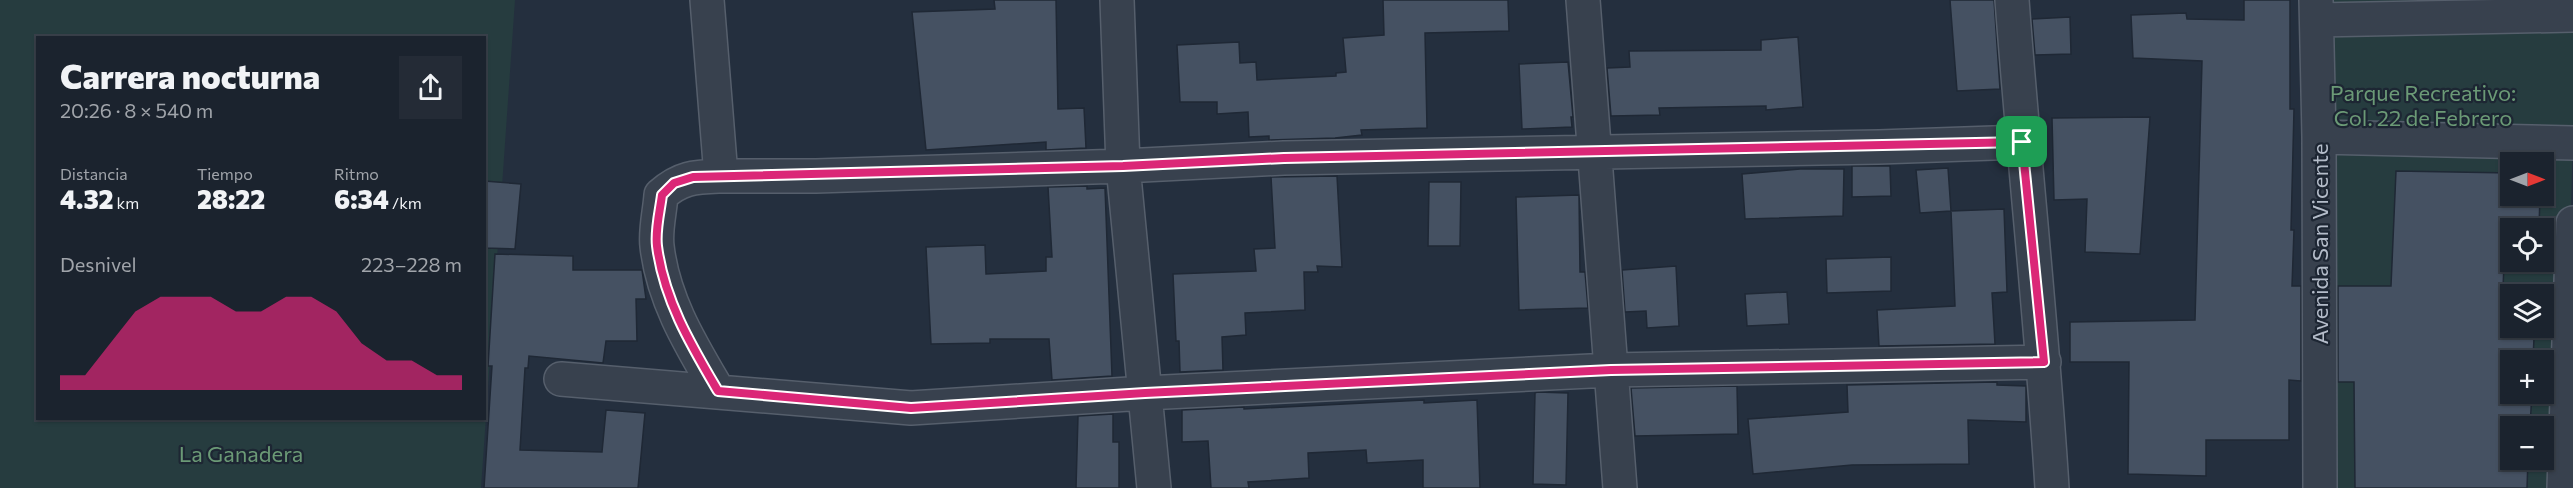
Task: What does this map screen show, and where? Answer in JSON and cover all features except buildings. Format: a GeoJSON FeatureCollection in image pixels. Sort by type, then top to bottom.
{"type":"FeatureCollection","features":[{"type":"Feature","properties":{"kind":"street"},"geometry":{"type":"LineString","coordinates":[[707,0],[721,176]]}},
{"type":"Feature","properties":{"kind":"street"},"geometry":{"type":"LineString","coordinates":[[1117,0],[1123,166],[1154,488]]}},
{"type":"Feature","properties":{"kind":"street"},"geometry":{"type":"LineString","coordinates":[[1583,0],[1620,488]]}},
{"type":"Feature","properties":{"kind":"street"},"geometry":{"type":"LineString","coordinates":[[2012,0],[2022,142],[2044,362],[2052,488]]}},
{"type":"Feature","properties":{"kind":"street"},"geometry":{"type":"LineString","coordinates":[[2316,10],[2573,15]]}},
{"type":"Feature","properties":{"kind":"street","name":"Avenida San Vicente"},"geometry":{"type":"LineString","coordinates":[[2316,10],[2319,137],[2320,488]]}},
{"type":"Feature","properties":{"kind":"street"},"geometry":{"type":"LineString","coordinates":[[2319,137],[2573,143]]}},
{"type":"Feature","properties":{"kind":"street"},"geometry":{"type":"LineString","coordinates":[[718,391],[679,323],[669,296],[657,245],[662,195],[674,183],[693,177],[816,176],[1123,166],[1284,158],[2022,142]]}},
{"type":"Feature","properties":{"kind":"street"},"geometry":{"type":"LineString","coordinates":[[2564,488],[2573,223]]}},
{"type":"Feature","properties":{"kind":"street"},"geometry":{"type":"LineString","coordinates":[[561,380],[911,408],[1145,393],[1611,370],[2044,362]]}},
{"type":"Feature","properties":{"kind":"green space","name":"La Ganadera"},"geometry":{"type":"Polygon","coordinates":[[[0,0],[515,0],[486,416],[486,36],[36,36],[36,420],[486,420],[481,488],[0,488],[0,0]]]}},
{"type":"Feature","properties":{"kind":"green space","name":"Parque Recreativo: Col. 22 de Febrero"},"geometry":{"type":"Polygon","coordinates":[[[2314,0],[2573,0],[2573,135],[2563,488],[2320,488],[2314,0]]]}},
{"type":"Feature","properties":{"kind":"route"},"geometry":{"type":"LineString","coordinates":[[2022,142],[2044,362],[1611,370],[1145,393],[911,408],[718,391],[679,323],[669,296],[657,245],[662,195],[674,183],[693,177],[816,176],[1123,166],[1284,158],[1879,147],[2022,142]]}}]}
